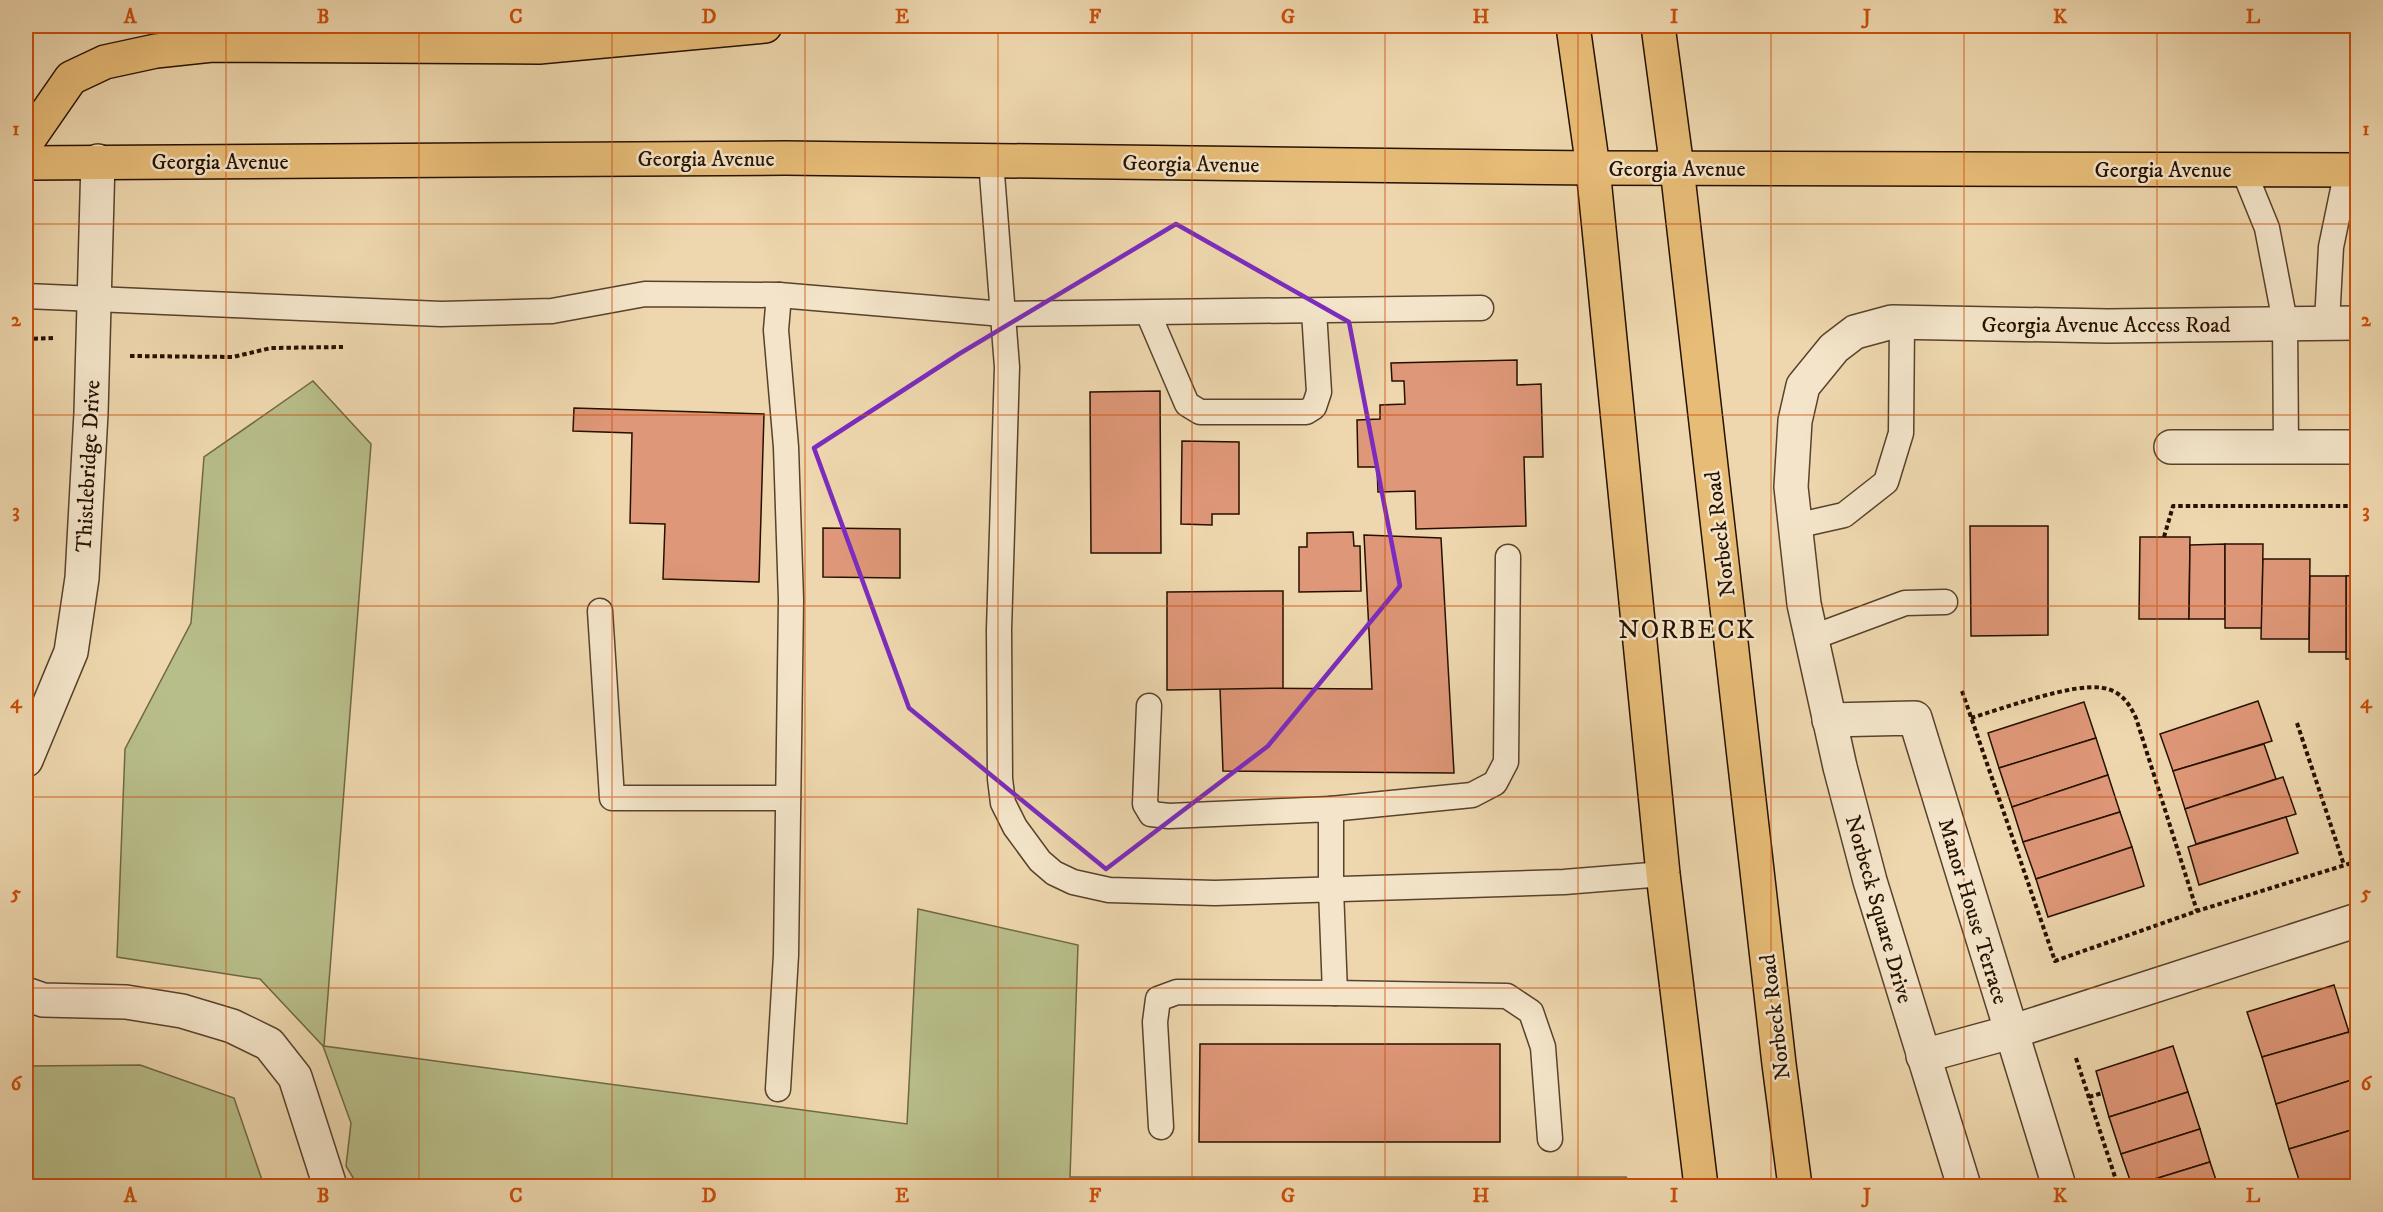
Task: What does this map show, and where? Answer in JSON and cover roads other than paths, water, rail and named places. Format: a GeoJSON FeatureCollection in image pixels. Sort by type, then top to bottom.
{"type":"FeatureCollection","features":[{"type":"Feature","properties":{"kind":"main road"},"geometry":{"type":"LineString","coordinates":[[26,143],[71,78],[105,62],[156,51],[212,45],[539,47],[765,26]]}},
{"type":"Feature","properties":{"kind":"main road"},"geometry":{"type":"LineString","coordinates":[[1573,26],[1593,168],[1664,874],[1701,1186]]}},
{"type":"Feature","properties":{"kind":"main road","name":"Norbeck Road"},"geometry":{"type":"LineString","coordinates":[[1658,26],[1677,168],[1795,1186]]}},
{"type":"Feature","properties":{"kind":"main road","name":"Georgia Avenue"},"geometry":{"type":"LineString","coordinates":[[26,163],[785,158],[1593,168],[2352,170]]}},
{"type":"Feature","properties":{"kind":"street","name":"Thistlebridge Drive"},"geometry":{"type":"LineString","coordinates":[[26,760],[71,652],[82,578],[93,344],[98,161]]}},
{"type":"Feature","properties":{"kind":"street","name":"Georgia Avenue Access Road"},"geometry":{"type":"LineString","coordinates":[[1855,332],[1892,322],[2108,326],[2342,323]]}},
{"type":"Feature","properties":{"kind":"street","name":"Norbeck Square Drive"},"geometry":{"type":"LineString","coordinates":[[1855,332],[1834,348],[1803,386],[1795,421],[1791,487],[1804,604],[1829,720],[1870,881],[1964,1186]]}},
{"type":"Feature","properties":{"kind":"street"},"geometry":{"type":"LineString","coordinates":[[2171,447],[2358,447]]}},
{"type":"Feature","properties":{"kind":"street","name":"Manor House Terrace"},"geometry":{"type":"LineString","coordinates":[[1829,720],[1916,718],[2060,1186]]}},
{"type":"Feature","properties":{"kind":"street"},"geometry":{"type":"LineString","coordinates":[[1923,1056],[2011,1032],[2358,920]]}},
{"type":"Feature","properties":{"kind":"street"},"geometry":{"type":"LineString","coordinates":[[26,994],[43,1000],[126,1002],[182,1011],[232,1026],[269,1044],[296,1077],[330,1186]]}},
{"type":"Feature","properties":{"kind":"lane"},"geometry":{"type":"LineString","coordinates":[[991,161],[1007,367],[999,630],[1000,779],[1003,803],[1015,827],[1040,861],[1054,873],[1073,882],[1109,890],[1215,893],[1564,882],[1664,874]]}},
{"type":"Feature","properties":{"kind":"lane"},"geometry":{"type":"LineString","coordinates":[[2243,170],[2267,228],[2285,322],[2286,448]]}},
{"type":"Feature","properties":{"kind":"lane"},"geometry":{"type":"LineString","coordinates":[[2342,323],[2331,247],[2352,170]]}},
{"type":"Feature","properties":{"kind":"lane"},"geometry":{"type":"LineString","coordinates":[[26,296],[369,309],[441,314],[552,311],[645,294],[779,295],[1003,314],[1481,308]]}},
{"type":"Feature","properties":{"kind":"lane"},"geometry":{"type":"LineString","coordinates":[[778,1089],[786,956],[791,600],[786,447],[776,330],[779,295]]}},
{"type":"Feature","properties":{"kind":"lane"},"geometry":{"type":"LineString","coordinates":[[1149,313],[1187,404],[1200,412],[1306,412],[1314,407],[1318,392],[1314,310]]}},
{"type":"Feature","properties":{"kind":"lane"},"geometry":{"type":"LineString","coordinates":[[1795,526],[1844,515],[1886,482],[1901,433],[1902,323]]}},
{"type":"Feature","properties":{"kind":"lane"},"geometry":{"type":"LineString","coordinates":[[1149,706],[1145,804],[1151,814],[1169,816],[1331,809],[1472,795],[1495,783],[1506,762],[1508,557]]}},
{"type":"Feature","properties":{"kind":"lane"},"geometry":{"type":"LineString","coordinates":[[1811,638],[1905,603],[1945,603]]}},
{"type":"Feature","properties":{"kind":"lane"},"geometry":{"type":"LineString","coordinates":[[600,611],[612,798],[788,798]]}},
{"type":"Feature","properties":{"kind":"lane"},"geometry":{"type":"LineString","coordinates":[[1331,809],[1335,993]]}},
{"type":"Feature","properties":{"kind":"lane"},"geometry":{"type":"LineString","coordinates":[[1161,1127],[1155,1022],[1158,999],[1177,992],[1507,996],[1531,1012],[1543,1047],[1550,1139]]}},
{"type":"Feature","properties":{"kind":"district","name":"NORBECK"},"geometry":{"type":"Point","coordinates":[1687,629]}}]}
